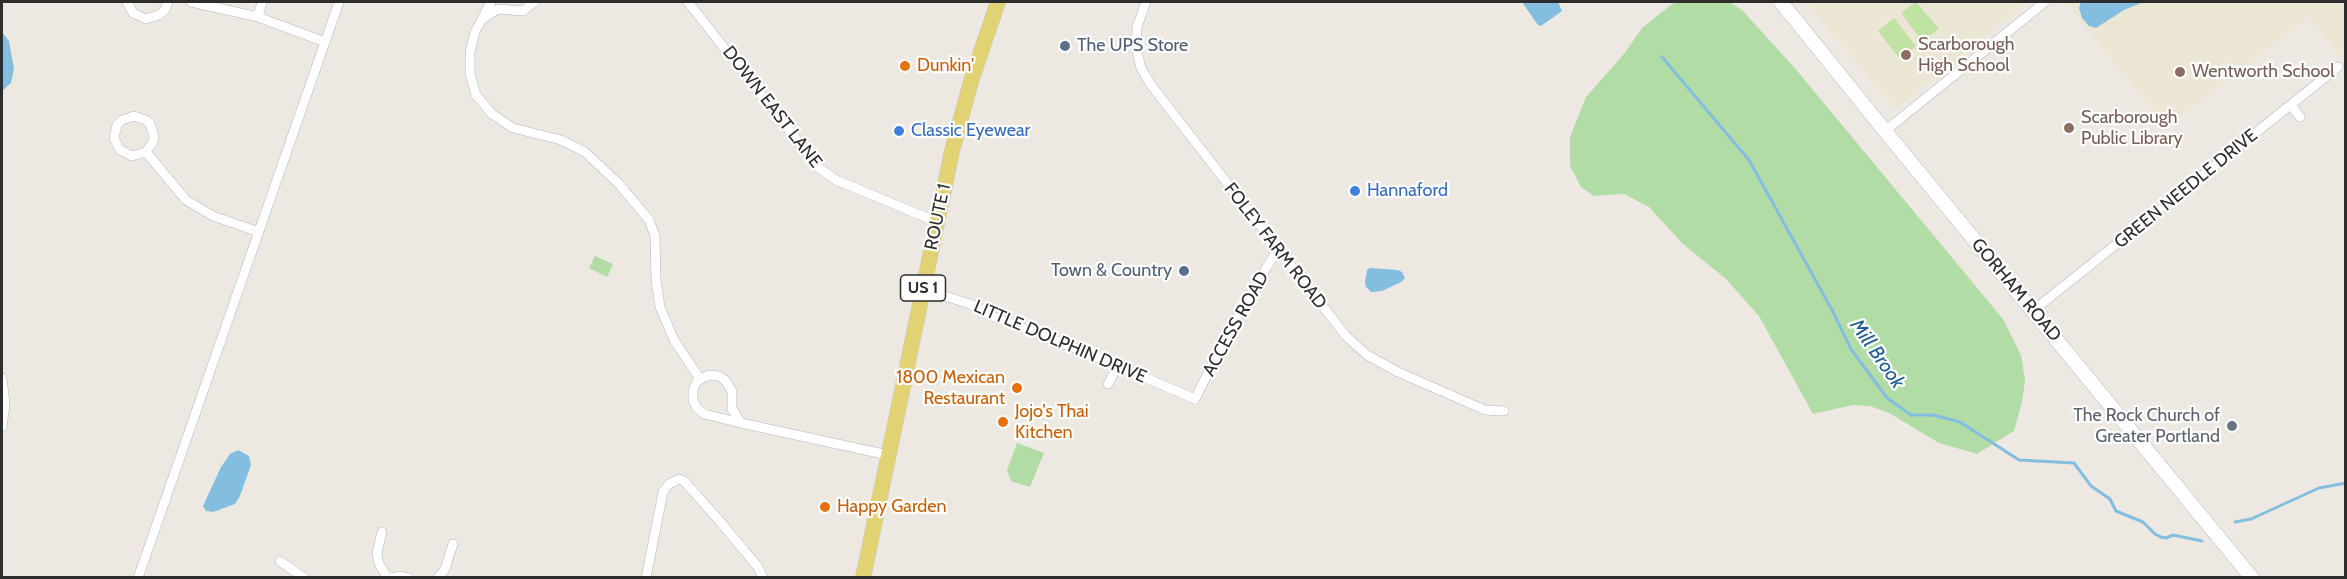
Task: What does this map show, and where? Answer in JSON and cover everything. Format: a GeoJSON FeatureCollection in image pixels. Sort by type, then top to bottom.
{"type":"FeatureCollection","features":[{"type":"Feature","properties":{"kind":"main road","name":"ROUTE 1"},"geometry":{"type":"LineString","coordinates":[[863,578],[937,222],[962,114],[998,2]]}},
{"type":"Feature","properties":{"kind":"main road","name":"GORHAM ROAD"},"geometry":{"type":"LineString","coordinates":[[1781,2],[2252,578]]}},
{"type":"Feature","properties":{"kind":"street"},"geometry":{"type":"LineString","coordinates":[[127,2],[133,13],[146,19],[159,15],[165,10],[168,2]]}},
{"type":"Feature","properties":{"kind":"street"},"geometry":{"type":"LineString","coordinates":[[191,2],[258,17],[325,42]]}},
{"type":"Feature","properties":{"kind":"street"},"geometry":{"type":"LineString","coordinates":[[258,17],[262,2]]}},
{"type":"Feature","properties":{"kind":"street"},"geometry":{"type":"LineString","coordinates":[[138,578],[339,2]]}},
{"type":"Feature","properties":{"kind":"street"},"geometry":{"type":"LineString","coordinates":[[491,2],[474,36],[469,62],[471,80],[479,99],[492,114],[513,128],[579,147],[601,165],[649,220],[655,232],[657,289],[662,311],[674,340],[700,379]]}},
{"type":"Feature","properties":{"kind":"street"},"geometry":{"type":"LineString","coordinates":[[482,19],[498,9],[520,12],[534,2]]}},
{"type":"Feature","properties":{"kind":"street","name":"DOWN EAST LANE"},"geometry":{"type":"LineString","coordinates":[[688,2],[819,168],[836,180],[937,222]]}},
{"type":"Feature","properties":{"kind":"street","name":"FOLEY FARM ROAD"},"geometry":{"type":"LineString","coordinates":[[1146,2],[1135,40],[1137,56],[1145,74],[1157,94],[1346,336],[1367,355],[1398,372],[1485,410],[1504,411]]}},
{"type":"Feature","properties":{"kind":"street"},"geometry":{"type":"LineString","coordinates":[[1885,131],[2045,2]]}},
{"type":"Feature","properties":{"kind":"street","name":"GREEN NEEDLE DRIVE"},"geometry":{"type":"LineString","coordinates":[[2034,310],[2338,68]]}},
{"type":"Feature","properties":{"kind":"street"},"geometry":{"type":"LineString","coordinates":[[2291,105],[2300,117]]}},
{"type":"Feature","properties":{"kind":"street"},"geometry":{"type":"LineString","coordinates":[[134,116],[150,124],[154,136],[146,152],[132,156],[120,150],[114,138],[117,125],[122,120],[134,116]]}},
{"type":"Feature","properties":{"kind":"street"},"geometry":{"type":"LineString","coordinates":[[146,152],[176,190],[199,209],[259,232]]}},
{"type":"Feature","properties":{"kind":"street","name":"ACCESS ROAD"},"geometry":{"type":"LineString","coordinates":[[1195,399],[1230,329],[1277,250]]}},
{"type":"Feature","properties":{"kind":"street","name":"LITTLE DOLPHIN DRIVE"},"geometry":{"type":"LineString","coordinates":[[923,289],[969,304],[988,315],[1118,365],[1195,399]]}},
{"type":"Feature","properties":{"kind":"street"},"geometry":{"type":"LineString","coordinates":[[1108,384],[1118,365]]}},
{"type":"Feature","properties":{"kind":"street"},"geometry":{"type":"LineString","coordinates":[[741,423],[732,409],[732,391],[727,382],[716,375],[709,375],[695,384],[692,393],[697,408],[708,416],[888,455]]}},
{"type":"Feature","properties":{"kind":"street"},"geometry":{"type":"LineString","coordinates":[[2,378],[5,404],[2,427]]}},
{"type":"Feature","properties":{"kind":"street"},"geometry":{"type":"LineString","coordinates":[[646,578],[663,492],[669,484],[679,479],[684,481],[717,518],[758,567],[763,578]]}},
{"type":"Feature","properties":{"kind":"street"},"geometry":{"type":"LineString","coordinates":[[382,532],[377,553],[379,564],[389,578],[401,576],[409,578]]}},
{"type":"Feature","properties":{"kind":"street"},"geometry":{"type":"LineString","coordinates":[[438,578],[445,569],[453,544]]}},
{"type":"Feature","properties":{"kind":"street"},"geometry":{"type":"LineString","coordinates":[[280,561],[304,578]]}},
{"type":"Feature","properties":{"kind":"shaded area","name":"Scarborough High School"},"geometry":{"type":"Polygon","coordinates":[[[1806,2],[2027,2],[1895,109],[1806,2]]]}},
{"type":"Feature","properties":{"kind":"shaded area","name":"Wentworth School"},"geometry":{"type":"Polygon","coordinates":[[[2065,2],[2345,2],[2345,61],[2309,17],[2167,127],[2065,2]]]}},
{"type":"Feature","properties":{"kind":"green space"},"geometry":{"type":"Polygon","coordinates":[[[1729,2],[1742,10],[1793,66],[2003,319],[2021,355],[2025,381],[2014,431],[1977,454],[1939,443],[1889,413],[1870,406],[1853,405],[1813,414],[1759,316],[1726,279],[1683,244],[1649,207],[1624,194],[1594,196],[1581,187],[1570,166],[1570,137],[1586,97],[1624,54],[1642,28],[1672,4],[1729,2]]]}},
{"type":"Feature","properties":{"kind":"green space"},"geometry":{"type":"Polygon","coordinates":[[[1916,2],[1939,29],[1922,41],[1901,13],[1916,2]]]}},
{"type":"Feature","properties":{"kind":"green space"},"geometry":{"type":"Polygon","coordinates":[[[1894,18],[1916,46],[1900,59],[1878,31],[1894,18]]]}},
{"type":"Feature","properties":{"kind":"green space"},"geometry":{"type":"Polygon","coordinates":[[[595,256],[613,264],[607,277],[589,268],[595,256]]]}},
{"type":"Feature","properties":{"kind":"green space"},"geometry":{"type":"Polygon","coordinates":[[[1017,443],[1044,453],[1030,487],[1011,481],[1007,470],[1017,443]]]}},
{"type":"Feature","properties":{"kind":"water"},"geometry":{"type":"Polygon","coordinates":[[[1522,2],[1558,2],[1562,11],[1541,26],[1522,2]]]}},
{"type":"Feature","properties":{"kind":"water"},"geometry":{"type":"Polygon","coordinates":[[[2081,2],[2141,3],[2124,10],[2096,28],[2089,26],[2082,18],[2079,8],[2081,2]]]}},
{"type":"Feature","properties":{"kind":"water"},"geometry":{"type":"Polygon","coordinates":[[[2,32],[9,41],[14,69],[11,83],[2,91],[2,32]]]}},
{"type":"Feature","properties":{"kind":"water"},"geometry":{"type":"Polygon","coordinates":[[[1370,268],[1398,270],[1405,278],[1382,291],[1371,292],[1365,282],[1367,270],[1370,268]]]}},
{"type":"Feature","properties":{"kind":"water"},"geometry":{"type":"Polygon","coordinates":[[[238,450],[249,456],[251,465],[240,496],[235,504],[213,512],[206,511],[203,506],[221,467],[230,454],[238,450]]]}},
{"type":"Feature","properties":{"kind":"waterway","name":"Mill Brook"},"geometry":{"type":"LineString","coordinates":[[1662,57],[1749,160],[1832,310],[1851,349],[1887,398],[1911,415],[1933,415],[1960,422],[2019,460],[2074,463],[2091,486],[2110,499],[2116,511],[2143,522],[2161,537],[2166,538],[2173,535],[2202,541]]}},
{"type":"Feature","properties":{"kind":"waterway","name":"Mill Brook"},"geometry":{"type":"LineString","coordinates":[[2235,522],[2251,519],[2319,488],[2346,483]]}},
{"type":"Feature","properties":{"kind":"place","name":"The UPS Store"},"geometry":{"type":"Point","coordinates":[1065,46]}},
{"type":"Feature","properties":{"kind":"place","name":"Scarborough High School"},"geometry":{"type":"Point","coordinates":[1906,55]}},
{"type":"Feature","properties":{"kind":"place","name":"Dunkin'"},"geometry":{"type":"Point","coordinates":[905,66]}},
{"type":"Feature","properties":{"kind":"place","name":"Wentworth School"},"geometry":{"type":"Point","coordinates":[2180,72]}},
{"type":"Feature","properties":{"kind":"place","name":"Scarborough Public Library"},"geometry":{"type":"Point","coordinates":[2069,128]}},
{"type":"Feature","properties":{"kind":"place","name":"Classic Eyewear"},"geometry":{"type":"Point","coordinates":[899,131]}},
{"type":"Feature","properties":{"kind":"place","name":"Hannaford"},"geometry":{"type":"Point","coordinates":[1355,191]}},
{"type":"Feature","properties":{"kind":"place","name":"Town & Country"},"geometry":{"type":"Point","coordinates":[1184,271]}},
{"type":"Feature","properties":{"kind":"place","name":"1800 Mexican Restaurant"},"geometry":{"type":"Point","coordinates":[1017,388]}},
{"type":"Feature","properties":{"kind":"place","name":"Jojo's Thai Kitchen"},"geometry":{"type":"Point","coordinates":[1003,422]}},
{"type":"Feature","properties":{"kind":"place","name":"The Rock Church of Greater Portland"},"geometry":{"type":"Point","coordinates":[2232,426]}},
{"type":"Feature","properties":{"kind":"place","name":"Happy Garden"},"geometry":{"type":"Point","coordinates":[825,507]}}]}
